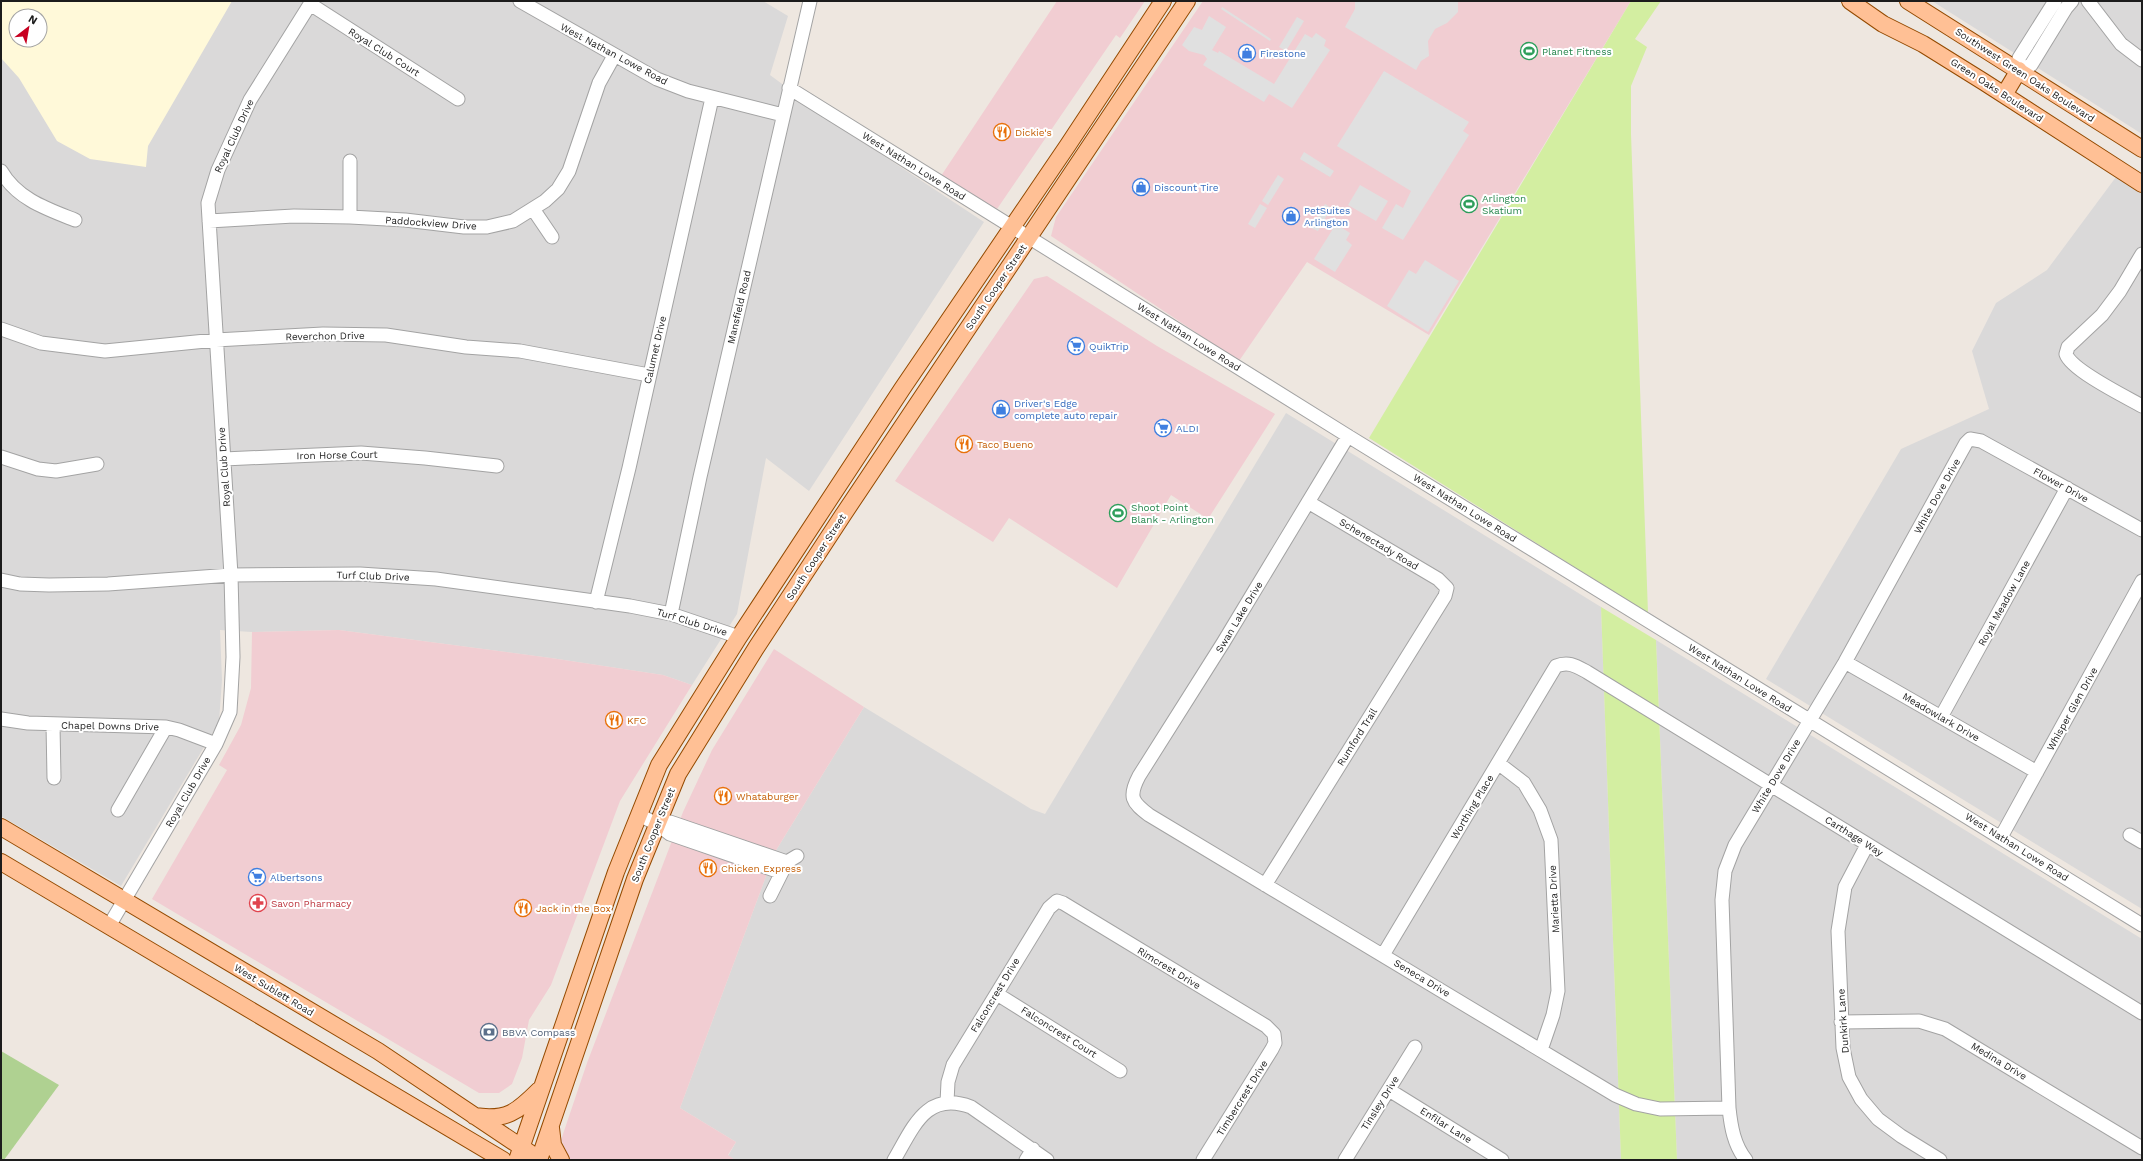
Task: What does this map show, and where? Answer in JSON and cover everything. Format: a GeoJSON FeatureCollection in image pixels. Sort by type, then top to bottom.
{"type":"FeatureCollection","features":[{"type":"Feature","properties":{"kind":"main road","name":"South Cooper Street"},"geometry":{"type":"LineString","coordinates":[[519,1154],[616,872],[659,765],[739,637],[863,448],[1163,1]]}},
{"type":"Feature","properties":{"kind":"main road","name":"South Cooper Street"},"geometry":{"type":"LineString","coordinates":[[540,1160],[632,887],[678,774],[705,728],[880,459],[1188,1]]}},
{"type":"Feature","properties":{"kind":"main road","name":"Green Oaks Boulevard"},"geometry":{"type":"LineString","coordinates":[[1850,1],[1883,24],[1923,44],[2142,184]]}},
{"type":"Feature","properties":{"kind":"main road","name":"Southwest Green Oaks Boulevard"},"geometry":{"type":"LineString","coordinates":[[1908,1],[2142,149]]}},
{"type":"Feature","properties":{"kind":"main road"},"geometry":{"type":"LineString","coordinates":[[2004,95],[2019,70]]}},
{"type":"Feature","properties":{"kind":"main road"},"geometry":{"type":"LineString","coordinates":[[863,448],[880,459]]}},
{"type":"Feature","properties":{"kind":"main road","name":"West Sublett Road"},"geometry":{"type":"LineString","coordinates":[[1,827],[378,1051],[473,1116],[519,1154],[540,1160]]}},
{"type":"Feature","properties":{"kind":"main road"},"geometry":{"type":"LineString","coordinates":[[1,862],[502,1160]]}},
{"type":"Feature","properties":{"kind":"main road"},"geometry":{"type":"LineString","coordinates":[[473,1116],[492,1119],[508,1115],[520,1109],[543,1086]]}},
{"type":"Feature","properties":{"kind":"main road"},"geometry":{"type":"LineString","coordinates":[[551,1126],[553,1145],[561,1160]]}},
{"type":"Feature","properties":{"kind":"main road"},"geometry":{"type":"LineString","coordinates":[[472,1142],[485,1160]]}},
{"type":"Feature","properties":{"kind":"street","name":"West Nathan Lowe Road"},"geometry":{"type":"LineString","coordinates":[[520,1],[656,79],[712,98],[783,114]]}},
{"type":"Feature","properties":{"kind":"street","name":"Mansfield Road"},"geometry":{"type":"LineString","coordinates":[[671,614],[783,114],[810,1]]}},
{"type":"Feature","properties":{"kind":"street"},"geometry":{"type":"LineString","coordinates":[[2055,1],[2019,58],[2019,70],[2031,65],[2066,8],[2072,1]]}},
{"type":"Feature","properties":{"kind":"street"},"geometry":{"type":"LineString","coordinates":[[2088,1],[2121,44],[2142,60]]}},
{"type":"Feature","properties":{"kind":"street","name":"Royal Club Court"},"geometry":{"type":"LineString","coordinates":[[311,3],[458,99]]}},
{"type":"Feature","properties":{"kind":"street","name":"Royal Club Drive"},"geometry":{"type":"LineString","coordinates":[[109,926],[216,744],[230,712],[233,657],[231,575],[208,203],[225,154],[250,100],[311,3]]}},
{"type":"Feature","properties":{"kind":"street","name":"Paddockview Drive"},"geometry":{"type":"LineString","coordinates":[[209,221],[294,216],[350,217],[405,220],[464,227],[487,226],[513,221],[533,209],[558,188],[569,170],[599,83],[614,56]]}},
{"type":"Feature","properties":{"kind":"street","name":"West Nathan Lowe Road"},"geometry":{"type":"LineString","coordinates":[[789,88],[1348,436],[2142,925]]}},
{"type":"Feature","properties":{"kind":"street","name":"Calumet Drive"},"geometry":{"type":"LineString","coordinates":[[596,602],[712,98]]}},
{"type":"Feature","properties":{"kind":"street"},"geometry":{"type":"LineString","coordinates":[[350,161],[350,217]]}},
{"type":"Feature","properties":{"kind":"street"},"geometry":{"type":"LineString","coordinates":[[1,171],[7,181],[33,203],[75,220]]}},
{"type":"Feature","properties":{"kind":"street"},"geometry":{"type":"LineString","coordinates":[[533,209],[552,237]]}},
{"type":"Feature","properties":{"kind":"street"},"geometry":{"type":"LineString","coordinates":[[2142,254],[2137,272],[2102,315],[2068,347],[2066,354],[2072,363],[2142,406]]}},
{"type":"Feature","properties":{"kind":"street","name":"Reverchon Drive"},"geometry":{"type":"LineString","coordinates":[[1,329],[41,343],[105,351],[216,340],[323,334],[386,335],[466,347],[520,351],[649,375]]}},
{"type":"Feature","properties":{"kind":"street","name":"Swan Lake Drive"},"geometry":{"type":"LineString","coordinates":[[1132,797],[1132,789],[1139,776],[1223,644],[1348,436]]}},
{"type":"Feature","properties":{"kind":"street","name":"White Dove Drive"},"geometry":{"type":"LineString","coordinates":[[1746,1160],[1739,1151],[1732,1128],[1729,1108],[1722,900],[1725,871],[1735,845],[1846,662],[1966,443],[1970,439],[1981,441]]}},
{"type":"Feature","properties":{"kind":"street","name":"Flower Drive"},"geometry":{"type":"LineString","coordinates":[[1981,441],[2142,530]]}},
{"type":"Feature","properties":{"kind":"street","name":"Iron Horse Court"},"geometry":{"type":"LineString","coordinates":[[224,459],[362,453],[497,466]]}},
{"type":"Feature","properties":{"kind":"street"},"geometry":{"type":"LineString","coordinates":[[1,457],[38,469],[56,471],[98,464]]}},
{"type":"Feature","properties":{"kind":"street","name":"Royal Meadow Lane"},"geometry":{"type":"LineString","coordinates":[[1941,717],[2067,488]]}},
{"type":"Feature","properties":{"kind":"street","name":"Schenectady Road"},"geometry":{"type":"LineString","coordinates":[[1308,502],[1438,579],[1447,588]]}},
{"type":"Feature","properties":{"kind":"street","name":"Turf Club Drive"},"geometry":{"type":"LineString","coordinates":[[1,580],[20,584],[93,584],[231,575],[360,574],[436,579],[671,614],[739,637]]}},
{"type":"Feature","properties":{"kind":"street","name":"Whisper Glen Drive"},"geometry":{"type":"LineString","coordinates":[[2001,837],[2142,580]]}},
{"type":"Feature","properties":{"kind":"street","name":"Rumford Trail"},"geometry":{"type":"LineString","coordinates":[[1265,885],[1445,596],[1447,588]]}},
{"type":"Feature","properties":{"kind":"street","name":"Meadowlark Drive"},"geometry":{"type":"LineString","coordinates":[[1846,662],[2037,772]]}},
{"type":"Feature","properties":{"kind":"street","name":"Worthing Place"},"geometry":{"type":"LineString","coordinates":[[1383,955],[1556,666],[1564,663]]}},
{"type":"Feature","properties":{"kind":"street","name":"Carthage Way"},"geometry":{"type":"LineString","coordinates":[[1564,663],[1572,664],[1587,672],[2142,1013]]}},
{"type":"Feature","properties":{"kind":"street","name":"Chapel Downs Drive"},"geometry":{"type":"LineString","coordinates":[[1,719],[28,723],[166,727],[179,730],[216,744]]}},
{"type":"Feature","properties":{"kind":"street"},"geometry":{"type":"LineString","coordinates":[[53,724],[54,778]]}},
{"type":"Feature","properties":{"kind":"street"},"geometry":{"type":"LineString","coordinates":[[118,810],[166,727]]}},
{"type":"Feature","properties":{"kind":"street","name":"Marietta Drive"},"geometry":{"type":"LineString","coordinates":[[1498,763],[1524,783],[1540,810],[1551,840],[1558,990],[1554,1015],[1541,1050]]}},
{"type":"Feature","properties":{"kind":"street","name":"Seneca Drive"},"geometry":{"type":"LineString","coordinates":[[1132,797],[1138,807],[1149,815],[1615,1095],[1636,1104],[1660,1109],[1729,1108]]}},
{"type":"Feature","properties":{"kind":"street"},"geometry":{"type":"LineString","coordinates":[[639,815],[658,824],[670,834],[788,863],[770,896]]}},
{"type":"Feature","properties":{"kind":"street"},"geometry":{"type":"LineString","coordinates":[[2130,835],[2142,842]]}},
{"type":"Feature","properties":{"kind":"street","name":"Dunkirk Lane"},"geometry":{"type":"LineString","coordinates":[[1868,845],[1845,887],[1840,908],[1838,931],[1841,1022],[1843,1048],[1849,1077],[1861,1100],[1878,1119],[1901,1136],[1940,1160]]}},
{"type":"Feature","properties":{"kind":"street","name":"Falconcrest Drive"},"geometry":{"type":"LineString","coordinates":[[947,1102],[948,1082],[953,1065],[1049,908],[1057,901],[1063,903]]}},
{"type":"Feature","properties":{"kind":"street","name":"Rimcrest Drive"},"geometry":{"type":"LineString","coordinates":[[1063,903],[1266,1026],[1274,1034]]}},
{"type":"Feature","properties":{"kind":"street","name":"Falconcrest Court"},"geometry":{"type":"LineString","coordinates":[[997,994],[1120,1070]]}},
{"type":"Feature","properties":{"kind":"street","name":"Medina Drive"},"geometry":{"type":"LineString","coordinates":[[1841,1022],[1919,1021],[1945,1028],[2142,1148]]}},
{"type":"Feature","properties":{"kind":"street","name":"Timbercrest Drive"},"geometry":{"type":"LineString","coordinates":[[1203,1160],[1272,1049],[1275,1043],[1274,1034]]}},
{"type":"Feature","properties":{"kind":"street","name":"Tinsley Drive"},"geometry":{"type":"LineString","coordinates":[[1345,1160],[1415,1047]]}},
{"type":"Feature","properties":{"kind":"street","name":"Enfilar Lane"},"geometry":{"type":"LineString","coordinates":[[1389,1090],[1502,1160]]}},
{"type":"Feature","properties":{"kind":"street"},"geometry":{"type":"LineString","coordinates":[[894,1160],[920,1117],[936,1104],[947,1102],[960,1103],[971,1107],[1029,1155],[1047,1160]]}},
{"type":"Feature","properties":{"kind":"shaded area"},"geometry":{"type":"Polygon","coordinates":[[[1,1],[763,1],[788,16],[770,75],[843,129],[984,222],[809,491],[766,458],[737,614],[692,685],[663,675],[551,658],[339,630],[252,632],[220,630],[222,680],[219,722],[121,886],[1,816],[1,1]]]}},
{"type":"Feature","properties":{"kind":"shaded area"},"geometry":{"type":"Polygon","coordinates":[[[1,1],[232,1],[148,146],[146,167],[90,159],[57,141],[19,78],[1,58],[1,1]]]}},
{"type":"Feature","properties":{"kind":"shaded area"},"geometry":{"type":"Polygon","coordinates":[[[1057,1],[1145,1],[1120,38],[1116,35],[997,209],[941,176],[1057,1]]]}},
{"type":"Feature","properties":{"kind":"shaded area"},"geometry":{"type":"Polygon","coordinates":[[[1203,1],[1631,1],[1429,335],[1307,262],[1239,361],[1051,236],[1056,217],[1203,1]]]}},
{"type":"Feature","properties":{"kind":"shaded area"},"geometry":{"type":"Polygon","coordinates":[[[1355,1],[1458,1],[1458,12],[1447,23],[1435,29],[1428,41],[1429,56],[1421,61],[1416,70],[1345,27],[1355,9],[1355,1]]]}},
{"type":"Feature","properties":{"kind":"shaded area"},"geometry":{"type":"Polygon","coordinates":[[[1932,1],[2142,1],[2142,134],[1932,1]]]}},
{"type":"Feature","properties":{"kind":"shaded area"},"geometry":{"type":"Polygon","coordinates":[[[1222,7],[1271,39],[1270,41],[1221,9],[1222,7]]]}},
{"type":"Feature","properties":{"kind":"shaded area"},"geometry":{"type":"Polygon","coordinates":[[[1209,16],[1226,27],[1212,50],[1218,53],[1219,51],[1274,84],[1305,34],[1312,38],[1316,33],[1326,40],[1324,46],[1330,50],[1292,108],[1269,94],[1264,102],[1203,65],[1207,59],[1204,55],[1189,51],[1182,45],[1194,27],[1202,30],[1209,16]]]}},
{"type":"Feature","properties":{"kind":"shaded area"},"geometry":{"type":"Polygon","coordinates":[[[1297,17],[1304,21],[1286,51],[1279,47],[1297,17]]]}},
{"type":"Feature","properties":{"kind":"shaded area"},"geometry":{"type":"Polygon","coordinates":[[[1384,71],[1469,122],[1463,131],[1469,135],[1403,240],[1382,228],[1396,204],[1403,208],[1411,191],[1337,146],[1384,71]]]}},
{"type":"Feature","properties":{"kind":"shaded area"},"geometry":{"type":"Polygon","coordinates":[[[1304,152],[1334,171],[1330,177],[1300,159],[1304,152]]]}},
{"type":"Feature","properties":{"kind":"shaded area"},"geometry":{"type":"Polygon","coordinates":[[[1278,175],[1284,179],[1268,205],[1262,201],[1278,175]]]}},
{"type":"Feature","properties":{"kind":"shaded area"},"geometry":{"type":"Polygon","coordinates":[[[2116,177],[2142,193],[2142,909],[1766,679],[1901,449],[1989,409],[1972,351],[1996,303],[2047,270],[2116,177]]]}},
{"type":"Feature","properties":{"kind":"shaded area"},"geometry":{"type":"Polygon","coordinates":[[[1360,185],[1388,201],[1376,221],[1348,205],[1360,185]]]}},
{"type":"Feature","properties":{"kind":"shaded area"},"geometry":{"type":"Polygon","coordinates":[[[1260,204],[1267,208],[1255,228],[1248,224],[1260,204]]]}},
{"type":"Feature","properties":{"kind":"shaded area"},"geometry":{"type":"Polygon","coordinates":[[[1325,204],[1331,208],[1318,231],[1311,228],[1325,204]]]}},
{"type":"Feature","properties":{"kind":"shaded area"},"geometry":{"type":"Polygon","coordinates":[[[1336,224],[1350,233],[1346,240],[1352,245],[1335,272],[1314,259],[1336,224]]]}},
{"type":"Feature","properties":{"kind":"shaded area"},"geometry":{"type":"Polygon","coordinates":[[[1425,260],[1459,281],[1428,332],[1387,306],[1409,270],[1416,274],[1425,260]]]}},
{"type":"Feature","properties":{"kind":"shaded area"},"geometry":{"type":"Polygon","coordinates":[[[1047,276],[1157,346],[1275,414],[1208,519],[1171,495],[1117,588],[1009,518],[993,542],[895,481],[1034,279],[1047,276]]]}},
{"type":"Feature","properties":{"kind":"shaded area"},"geometry":{"type":"Polygon","coordinates":[[[1286,413],[1601,607],[1621,1160],[735,1160],[728,1156],[736,1142],[680,1108],[775,852],[864,707],[1031,809],[1045,814],[1286,413]]]}},
{"type":"Feature","properties":{"kind":"shaded area"},"geometry":{"type":"Polygon","coordinates":[[[339,630],[551,658],[663,675],[692,685],[620,801],[551,985],[529,1020],[522,1058],[512,1084],[499,1093],[479,1093],[152,899],[227,770],[219,765],[241,725],[251,688],[252,632],[339,630]]]}},
{"type":"Feature","properties":{"kind":"shaded area"},"geometry":{"type":"Polygon","coordinates":[[[1656,640],[2142,939],[2142,1160],[1677,1160],[1656,640]]]}},
{"type":"Feature","properties":{"kind":"shaded area"},"geometry":{"type":"Polygon","coordinates":[[[774,649],[864,707],[775,852],[680,1108],[736,1142],[728,1155],[735,1160],[570,1160],[561,1140],[587,1063],[683,812],[712,750],[774,649]]]}},
{"type":"Feature","properties":{"kind":"green space"},"geometry":{"type":"Polygon","coordinates":[[[1631,1],[1661,1],[1635,39],[1647,47],[1631,86],[1631,134],[1648,613],[1369,438],[1631,1]]]}},
{"type":"Feature","properties":{"kind":"green space"},"geometry":{"type":"Polygon","coordinates":[[[1601,607],[1656,640],[1677,1160],[1621,1160],[1601,607]]]}},
{"type":"Feature","properties":{"kind":"green space"},"geometry":{"type":"Polygon","coordinates":[[[1,1051],[59,1085],[4,1160],[1,1160],[1,1051]]]}},
{"type":"Feature","properties":{"kind":"place","name":"Planet Fitness"},"geometry":{"type":"Point","coordinates":[1529,51]}},
{"type":"Feature","properties":{"kind":"place","name":"Firestone"},"geometry":{"type":"Point","coordinates":[1247,53]}},
{"type":"Feature","properties":{"kind":"place","name":"Dickie's"},"geometry":{"type":"Point","coordinates":[1002,132]}},
{"type":"Feature","properties":{"kind":"place","name":"Discount Tire"},"geometry":{"type":"Point","coordinates":[1141,187]}},
{"type":"Feature","properties":{"kind":"place","name":"Arlington Skatium"},"geometry":{"type":"Point","coordinates":[1469,204]}},
{"type":"Feature","properties":{"kind":"place","name":"PetSuites Arlington"},"geometry":{"type":"Point","coordinates":[1291,216]}},
{"type":"Feature","properties":{"kind":"place","name":"QuikTrip"},"geometry":{"type":"Point","coordinates":[1076,346]}},
{"type":"Feature","properties":{"kind":"place","name":"Driver's Edge complete auto repair"},"geometry":{"type":"Point","coordinates":[1001,409]}},
{"type":"Feature","properties":{"kind":"place","name":"ALDI"},"geometry":{"type":"Point","coordinates":[1163,428]}},
{"type":"Feature","properties":{"kind":"place","name":"Taco Bueno"},"geometry":{"type":"Point","coordinates":[964,444]}},
{"type":"Feature","properties":{"kind":"place","name":"Shoot Point Blank - Arlington"},"geometry":{"type":"Point","coordinates":[1118,513]}},
{"type":"Feature","properties":{"kind":"place","name":"KFC"},"geometry":{"type":"Point","coordinates":[614,720]}},
{"type":"Feature","properties":{"kind":"place","name":"Whataburger"},"geometry":{"type":"Point","coordinates":[723,796]}},
{"type":"Feature","properties":{"kind":"place","name":"Chicken Express"},"geometry":{"type":"Point","coordinates":[708,868]}},
{"type":"Feature","properties":{"kind":"place","name":"Albertsons"},"geometry":{"type":"Point","coordinates":[257,877]}},
{"type":"Feature","properties":{"kind":"place","name":"Savon Pharmacy"},"geometry":{"type":"Point","coordinates":[258,903]}},
{"type":"Feature","properties":{"kind":"place","name":"Jack in the Box"},"geometry":{"type":"Point","coordinates":[523,908]}},
{"type":"Feature","properties":{"kind":"place","name":"BBVA Compass"},"geometry":{"type":"Point","coordinates":[489,1032]}}]}
